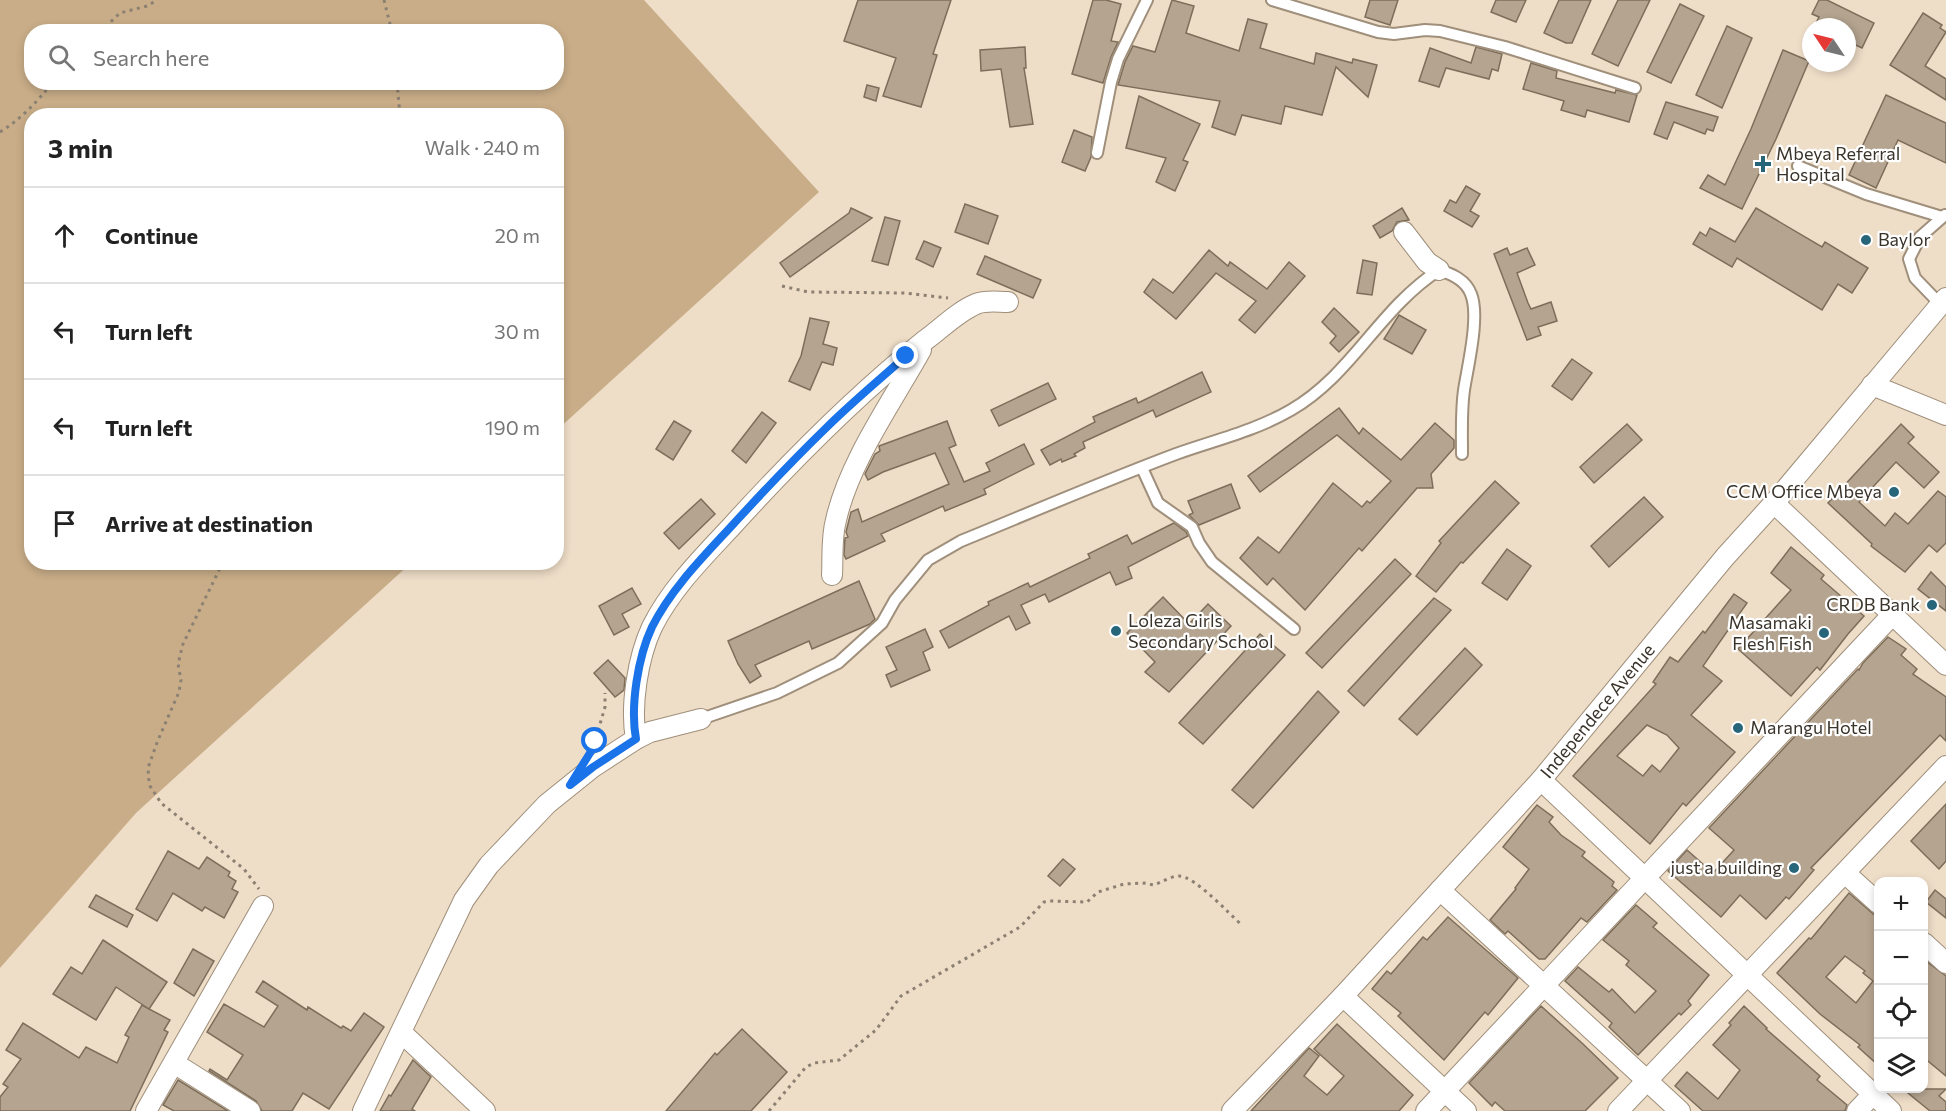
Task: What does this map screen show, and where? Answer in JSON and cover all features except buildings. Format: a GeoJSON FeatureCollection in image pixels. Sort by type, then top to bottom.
{"type":"FeatureCollection","features":[{"type":"Feature","properties":{"kind":"street"},"geometry":{"type":"LineString","coordinates":[[1404,232],[1427,262],[1439,270]]}},
{"type":"Feature","properties":{"kind":"street"},"geometry":{"type":"LineString","coordinates":[[636,739],[633,723],[636,685],[643,655],[652,629],[664,607],[693,568],[826,427],[927,339],[976,304],[987,301],[1008,302]]}},
{"type":"Feature","properties":{"kind":"street","name":"Independece Avenue"},"geometry":{"type":"LineString","coordinates":[[1232,1111],[1343,996],[1541,780],[1725,557],[1943,301]]}},
{"type":"Feature","properties":{"kind":"street"},"geometry":{"type":"LineString","coordinates":[[832,575],[835,522],[851,476],[927,339]]}},
{"type":"Feature","properties":{"kind":"street"},"geometry":{"type":"LineString","coordinates":[[1872,385],[1946,415]]}},
{"type":"Feature","properties":{"kind":"street"},"geometry":{"type":"LineString","coordinates":[[1774,502],[1946,665]]}},
{"type":"Feature","properties":{"kind":"street"},"geometry":{"type":"LineString","coordinates":[[1426,1111],[1893,614]]}},
{"type":"Feature","properties":{"kind":"street"},"geometry":{"type":"LineString","coordinates":[[363,1111],[464,900],[489,865],[548,804],[593,767],[650,732],[700,718]]}},
{"type":"Feature","properties":{"kind":"street"},"geometry":{"type":"LineString","coordinates":[[1618,1111],[1946,766]]}},
{"type":"Feature","properties":{"kind":"street"},"geometry":{"type":"LineString","coordinates":[[1541,780],[1891,1111]]}},
{"type":"Feature","properties":{"kind":"street"},"geometry":{"type":"LineString","coordinates":[[1845,873],[1874,899]]}},
{"type":"Feature","properties":{"kind":"street"},"geometry":{"type":"LineString","coordinates":[[1440,890],[1680,1111]]}},
{"type":"Feature","properties":{"kind":"street"},"geometry":{"type":"LineString","coordinates":[[147,1111],[263,906]]}},
{"type":"Feature","properties":{"kind":"street"},"geometry":{"type":"LineString","coordinates":[[1928,947],[1946,963]]}},
{"type":"Feature","properties":{"kind":"street"},"geometry":{"type":"LineString","coordinates":[[1343,996],[1467,1111]]}},
{"type":"Feature","properties":{"kind":"street"},"geometry":{"type":"LineString","coordinates":[[402,1033],[485,1111]]}},
{"type":"Feature","properties":{"kind":"street"},"geometry":{"type":"LineString","coordinates":[[174,1063],[250,1111]]}},
{"type":"Feature","properties":{"kind":"street"},"geometry":{"type":"LineString","coordinates":[[1857,1111],[1872,1094]]}},
{"type":"Feature","properties":{"kind":"lane"},"geometry":{"type":"LineString","coordinates":[[1097,153],[1118,58],[1147,0]]}},
{"type":"Feature","properties":{"kind":"lane"},"geometry":{"type":"LineString","coordinates":[[1272,0],[1378,32],[1394,34],[1425,30],[1440,31],[1505,47],[1635,88]]}},
{"type":"Feature","properties":{"kind":"lane"},"geometry":{"type":"LineString","coordinates":[[1798,166],[1866,194],[1944,215]]}},
{"type":"Feature","properties":{"kind":"lane"},"geometry":{"type":"LineString","coordinates":[[1943,301],[1915,278],[1909,259],[1920,237],[1944,215]]}},
{"type":"Feature","properties":{"kind":"lane"},"geometry":{"type":"LineString","coordinates":[[700,718],[777,693],[838,663],[882,623],[895,600],[928,560],[961,541],[1177,454],[1232,436],[1292,410],[1324,387],[1345,366],[1398,302],[1439,270],[1464,282],[1472,295],[1474,314],[1461,417],[1462,454]]}},
{"type":"Feature","properties":{"kind":"lane"},"geometry":{"type":"LineString","coordinates":[[1142,468],[1158,502],[1192,527],[1199,543],[1212,562],[1294,629]]}},
{"type":"Feature","properties":{"kind":"path"},"geometry":{"type":"LineString","coordinates":[[108,24],[120,13],[147,6],[158,0]]}},
{"type":"Feature","properties":{"kind":"path"},"geometry":{"type":"LineString","coordinates":[[384,0],[390,24]]}},
{"type":"Feature","properties":{"kind":"path"},"geometry":{"type":"LineString","coordinates":[[31,108],[46,90]]}},
{"type":"Feature","properties":{"kind":"path"},"geometry":{"type":"LineString","coordinates":[[398,90],[399,108]]}},
{"type":"Feature","properties":{"kind":"path"},"geometry":{"type":"LineString","coordinates":[[0,132],[24,115]]}},
{"type":"Feature","properties":{"kind":"path"},"geometry":{"type":"LineString","coordinates":[[782,286],[808,292],[905,293],[976,304]]}},
{"type":"Feature","properties":{"kind":"path"},"geometry":{"type":"LineString","coordinates":[[219,570],[183,644],[178,664],[181,680],[179,692],[158,740],[148,775],[150,786],[160,803],[244,868],[256,882],[263,906]]}},
{"type":"Feature","properties":{"kind":"path"},"geometry":{"type":"LineString","coordinates":[[592,747],[605,707],[605,693]]}},
{"type":"Feature","properties":{"kind":"path"},"geometry":{"type":"LineString","coordinates":[[769,1111],[806,1067],[839,1060],[876,1030],[901,996],[1020,927],[1044,902],[1087,902],[1098,892],[1124,884],[1153,885],[1182,876],[1197,883],[1242,925]]}},
{"type":"Feature","properties":{"kind":"shaded area"},"geometry":{"type":"Polygon","coordinates":[[[0,0],[644,0],[819,192],[564,424],[564,108],[24,108],[24,570],[403,570],[136,813],[0,968],[0,0]]]}},
{"type":"Feature","properties":{"kind":"place","name":"Mbeya Referral Hospital"},"geometry":{"type":"Point","coordinates":[1763,164]}},
{"type":"Feature","properties":{"kind":"place","name":"Baylor"},"geometry":{"type":"Point","coordinates":[1866,240]}},
{"type":"Feature","properties":{"kind":"place","name":"CCM Office Mbeya"},"geometry":{"type":"Point","coordinates":[1894,492]}},
{"type":"Feature","properties":{"kind":"place","name":"CRDB Bank"},"geometry":{"type":"Point","coordinates":[1932,605]}},
{"type":"Feature","properties":{"kind":"place","name":"Loleza Girls Secondary School"},"geometry":{"type":"Point","coordinates":[1116,631]}},
{"type":"Feature","properties":{"kind":"place","name":"Masamaki Flesh Fish"},"geometry":{"type":"Point","coordinates":[1824,633]}},
{"type":"Feature","properties":{"kind":"place","name":"Marangu Hotel"},"geometry":{"type":"Point","coordinates":[1738,728]}},
{"type":"Feature","properties":{"kind":"place","name":"just a building"},"geometry":{"type":"Point","coordinates":[1794,868]}},
{"type":"Feature","properties":{"kind":"route"},"geometry":{"type":"LineString","coordinates":[[595,741],[570,785],[636,739],[633,723],[636,685],[643,655],[652,629],[664,607],[693,568],[826,427],[906,356]]}}]}
